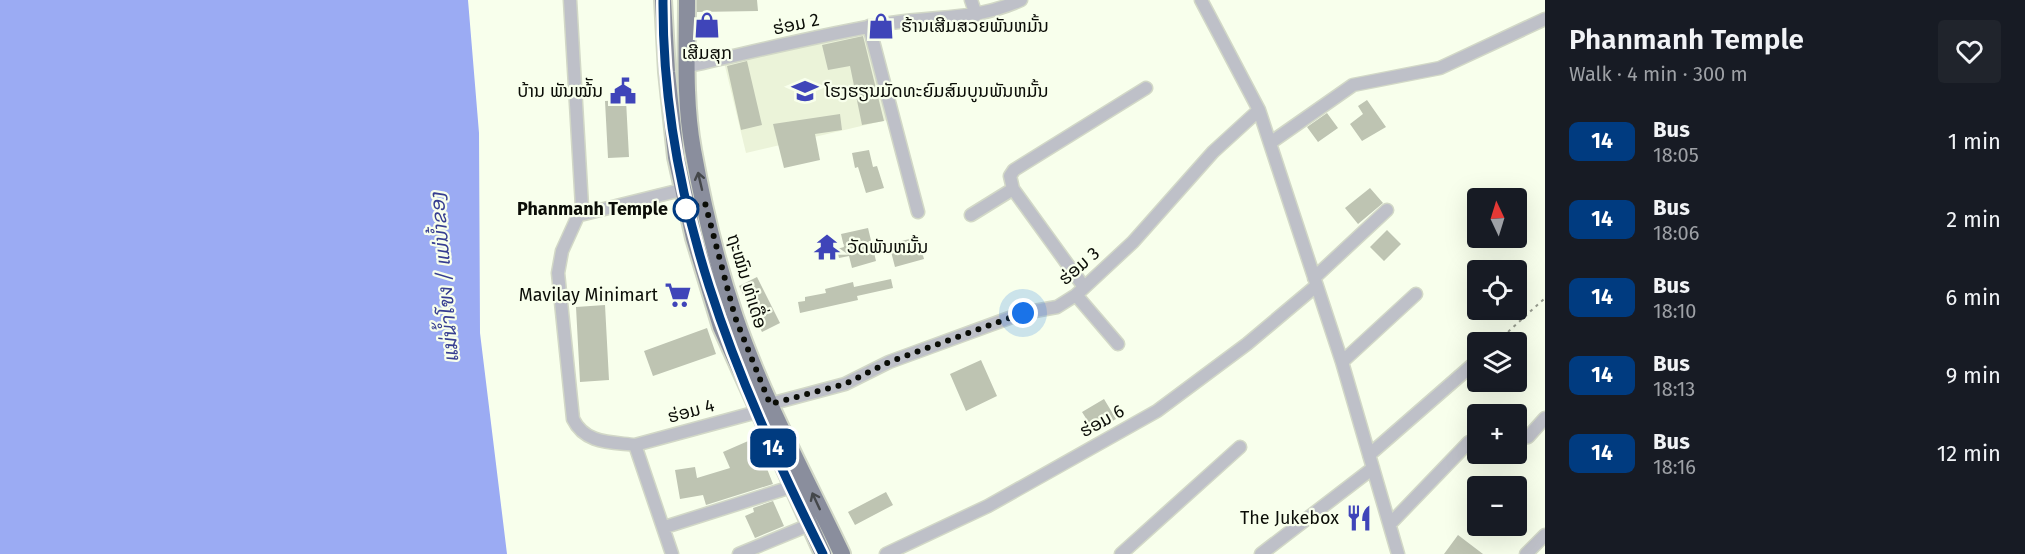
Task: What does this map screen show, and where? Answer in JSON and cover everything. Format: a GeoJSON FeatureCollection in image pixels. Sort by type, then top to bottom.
{"type":"FeatureCollection","features":[{"type":"Feature","properties":{"kind":"main road","name":"ຖະໝົນ ທ່າເດື່ອ"},"geometry":{"type":"LineString","coordinates":[[663,0],[667,72],[681,190],[721,327],[842,554]]}},
{"type":"Feature","properties":{"kind":"main road","name":"ຖະໝົນ ທ່າເດື່ອ"},"geometry":{"type":"LineString","coordinates":[[687,0],[685,67],[692,148],[713,237],[735,317],[791,487],[823,554]]}},
{"type":"Feature","properties":{"kind":"street"},"geometry":{"type":"LineString","coordinates":[[570,0],[582,207],[562,250],[558,273],[573,419],[577,428],[591,438],[635,445],[665,527],[672,554]]}},
{"type":"Feature","properties":{"kind":"street"},"geometry":{"type":"LineString","coordinates":[[971,0],[976,15]]}},
{"type":"Feature","properties":{"kind":"street","name":"ຮ່ອມ 2"},"geometry":{"type":"LineString","coordinates":[[685,67],[869,26],[907,20],[961,18],[998,10],[1021,0]]}},
{"type":"Feature","properties":{"kind":"street"},"geometry":{"type":"LineString","coordinates":[[1201,0],[1259,110],[1342,362],[1398,554]]}},
{"type":"Feature","properties":{"kind":"street"},"geometry":{"type":"LineString","coordinates":[[1270,143],[1353,85],[1440,68],[1545,19]]}},
{"type":"Feature","properties":{"kind":"street"},"geometry":{"type":"LineString","coordinates":[[869,26],[918,212]]}},
{"type":"Feature","properties":{"kind":"street"},"geometry":{"type":"LineString","coordinates":[[1118,344],[1013,189],[1010,176],[1014,170],[1146,88]]}},
{"type":"Feature","properties":{"kind":"street","name":"ຮ່ອມ 3"},"geometry":{"type":"LineString","coordinates":[[764,408],[845,384],[889,362],[1023,313],[1057,307],[1080,291],[1134,242],[1213,152],[1259,110]]}},
{"type":"Feature","properties":{"kind":"street"},"geometry":{"type":"LineString","coordinates":[[971,215],[1013,189]]}},
{"type":"Feature","properties":{"kind":"street"},"geometry":{"type":"LineString","coordinates":[[580,215],[681,190]]}},
{"type":"Feature","properties":{"kind":"street","name":"ຮ່ອມ 6"},"geometry":{"type":"LineString","coordinates":[[886,554],[988,506],[1157,411],[1247,344],[1315,282],[1386,210]]}},
{"type":"Feature","properties":{"kind":"street"},"geometry":{"type":"LineString","coordinates":[[1342,362],[1416,294]]}},
{"type":"Feature","properties":{"kind":"street"},"geometry":{"type":"LineString","coordinates":[[1261,554],[1371,461],[1467,370]]}},
{"type":"Feature","properties":{"kind":"street","name":"ຮ່ອມ 4"},"geometry":{"type":"LineString","coordinates":[[635,445],[764,408]]}},
{"type":"Feature","properties":{"kind":"street"},"geometry":{"type":"LineString","coordinates":[[1527,437],[1545,418]]}},
{"type":"Feature","properties":{"kind":"street"},"geometry":{"type":"LineString","coordinates":[[1390,524],[1467,444]]}},
{"type":"Feature","properties":{"kind":"street"},"geometry":{"type":"LineString","coordinates":[[1121,554],[1240,447]]}},
{"type":"Feature","properties":{"kind":"street"},"geometry":{"type":"LineString","coordinates":[[665,527],[791,487]]}},
{"type":"Feature","properties":{"kind":"street"},"geometry":{"type":"LineString","coordinates":[[739,554],[808,525]]}},
{"type":"Feature","properties":{"kind":"street"},"geometry":{"type":"LineString","coordinates":[[1526,554],[1545,535]]}},
{"type":"Feature","properties":{"kind":"path"},"geometry":{"type":"LineString","coordinates":[[1508,332],[1545,298]]}},
{"type":"Feature","properties":{"kind":"shaded area","name":"ໂຮງຮຽນມັດທະຍົມສົມບູນພັນຫມັ້ນ"},"geometry":{"type":"Polygon","coordinates":[[[865,29],[887,120],[746,153],[724,62],[865,29]]]}},
{"type":"Feature","properties":{"kind":"water","name":"แม่น้ำโขง / ແມ່ນ້ຳຂອງ"},"geometry":{"type":"Polygon","coordinates":[[[0,0],[468,0],[479,133],[480,333],[507,554],[0,554],[0,0]]]}},
{"type":"Feature","properties":{"kind":"building"},"geometry":{"type":"Polygon","coordinates":[[[697,0],[757,0],[758,11],[697,12],[697,0]]]}},
{"type":"Feature","properties":{"kind":"building"},"geometry":{"type":"Polygon","coordinates":[[[863,36],[884,121],[862,125],[850,66],[828,70],[822,45],[863,36]]]}},
{"type":"Feature","properties":{"kind":"building"},"geometry":{"type":"Polygon","coordinates":[[[747,61],[762,125],[741,130],[727,66],[747,61]]]}},
{"type":"Feature","properties":{"kind":"building"},"geometry":{"type":"Polygon","coordinates":[[[626,100],[629,157],[608,158],[605,101],[626,100]]]}},
{"type":"Feature","properties":{"kind":"building"},"geometry":{"type":"Polygon","coordinates":[[[1367,100],[1386,127],[1362,141],[1350,124],[1363,114],[1358,106],[1367,100]]]}},
{"type":"Feature","properties":{"kind":"building"},"geometry":{"type":"Polygon","coordinates":[[[1327,113],[1338,128],[1318,142],[1307,127],[1327,113]]]}},
{"type":"Feature","properties":{"kind":"building"},"geometry":{"type":"Polygon","coordinates":[[[840,114],[842,130],[815,134],[820,160],[784,168],[773,124],[840,114]]]}},
{"type":"Feature","properties":{"kind":"building"},"geometry":{"type":"Polygon","coordinates":[[[869,150],[873,167],[877,166],[884,188],[866,193],[858,167],[855,168],[852,153],[869,150]]]}},
{"type":"Feature","properties":{"kind":"building"},"geometry":{"type":"Polygon","coordinates":[[[1370,188],[1383,203],[1358,224],[1345,208],[1370,188]]]}},
{"type":"Feature","properties":{"kind":"building"},"geometry":{"type":"Polygon","coordinates":[[[868,228],[876,261],[852,268],[849,256],[839,258],[837,249],[844,247],[841,234],[868,228]]]}},
{"type":"Feature","properties":{"kind":"building"},"geometry":{"type":"Polygon","coordinates":[[[1387,230],[1401,244],[1384,261],[1370,247],[1387,230]]]}},
{"type":"Feature","properties":{"kind":"building"},"geometry":{"type":"Polygon","coordinates":[[[918,237],[924,259],[895,267],[889,244],[918,237]]]}},
{"type":"Feature","properties":{"kind":"building"},"geometry":{"type":"Polygon","coordinates":[[[757,277],[780,323],[762,332],[739,286],[757,277]]]}},
{"type":"Feature","properties":{"kind":"building"},"geometry":{"type":"Polygon","coordinates":[[[891,279],[893,288],[857,296],[858,300],[800,313],[798,302],[805,301],[805,297],[826,293],[825,289],[853,282],[854,287],[891,279]]]}},
{"type":"Feature","properties":{"kind":"building"},"geometry":{"type":"Polygon","coordinates":[[[605,305],[609,380],[580,382],[576,307],[605,305]]]}},
{"type":"Feature","properties":{"kind":"building"},"geometry":{"type":"Polygon","coordinates":[[[707,328],[716,354],[653,376],[644,351],[707,328]]]}},
{"type":"Feature","properties":{"kind":"building"},"geometry":{"type":"Polygon","coordinates":[[[981,360],[997,396],[966,411],[950,374],[981,360]]]}},
{"type":"Feature","properties":{"kind":"building"},"geometry":{"type":"Polygon","coordinates":[[[1104,399],[1116,419],[1094,431],[1082,412],[1104,399]]]}},
{"type":"Feature","properties":{"kind":"building"},"geometry":{"type":"Polygon","coordinates":[[[755,438],[773,484],[706,505],[703,495],[680,499],[675,470],[695,467],[697,478],[730,468],[723,452],[755,438]]]}},
{"type":"Feature","properties":{"kind":"building"},"geometry":{"type":"Polygon","coordinates":[[[886,492],[893,505],[855,525],[848,512],[886,492]]]}},
{"type":"Feature","properties":{"kind":"building"},"geometry":{"type":"Polygon","coordinates":[[[773,501],[784,526],[755,538],[745,516],[754,512],[753,508],[773,501]]]}},
{"type":"Feature","properties":{"kind":"building"},"geometry":{"type":"Polygon","coordinates":[[[1458,535],[1483,554],[1444,554],[1458,535]]]}},
{"type":"Feature","properties":{"kind":"bus line","name":"14"},"geometry":{"type":"LineString","coordinates":[[663,0],[667,72],[676,157],[685,207],[721,327],[757,412],[823,554]]}},
{"type":"Feature","properties":{"kind":"place","name":"ເສີມສຸກ"},"geometry":{"type":"Point","coordinates":[707,25]}},
{"type":"Feature","properties":{"kind":"place","name":"ຮ້ານເສີມສວຍພັນຫມັ້ນ"},"geometry":{"type":"Point","coordinates":[881,26]}},
{"type":"Feature","properties":{"kind":"place","name":"ບ້ານ ພັນໝ້ັນ"},"geometry":{"type":"Point","coordinates":[623,91]}},
{"type":"Feature","properties":{"kind":"place","name":"ໂຮງຮຽນມັດທະຍົມສົມບູນພັນຫມັ້ນ"},"geometry":{"type":"Point","coordinates":[805,91]}},
{"type":"Feature","properties":{"kind":"place","name":"Phanmanh Temple"},"geometry":{"type":"Point","coordinates":[686,209]}},
{"type":"Feature","properties":{"kind":"place","name":"ວັດພັນຫມັ້ນ"},"geometry":{"type":"Point","coordinates":[827,247]}},
{"type":"Feature","properties":{"kind":"place","name":"Mavilay Minimart"},"geometry":{"type":"Point","coordinates":[678,295]}},
{"type":"Feature","properties":{"kind":"place","name":"The Jukebox"},"geometry":{"type":"Point","coordinates":[1359,518]}},
{"type":"Feature","properties":{"kind":"route"},"geometry":{"type":"LineString","coordinates":[[686,209],[705,203],[735,317],[770,404],[845,384],[889,362],[1023,313]]}}]}
